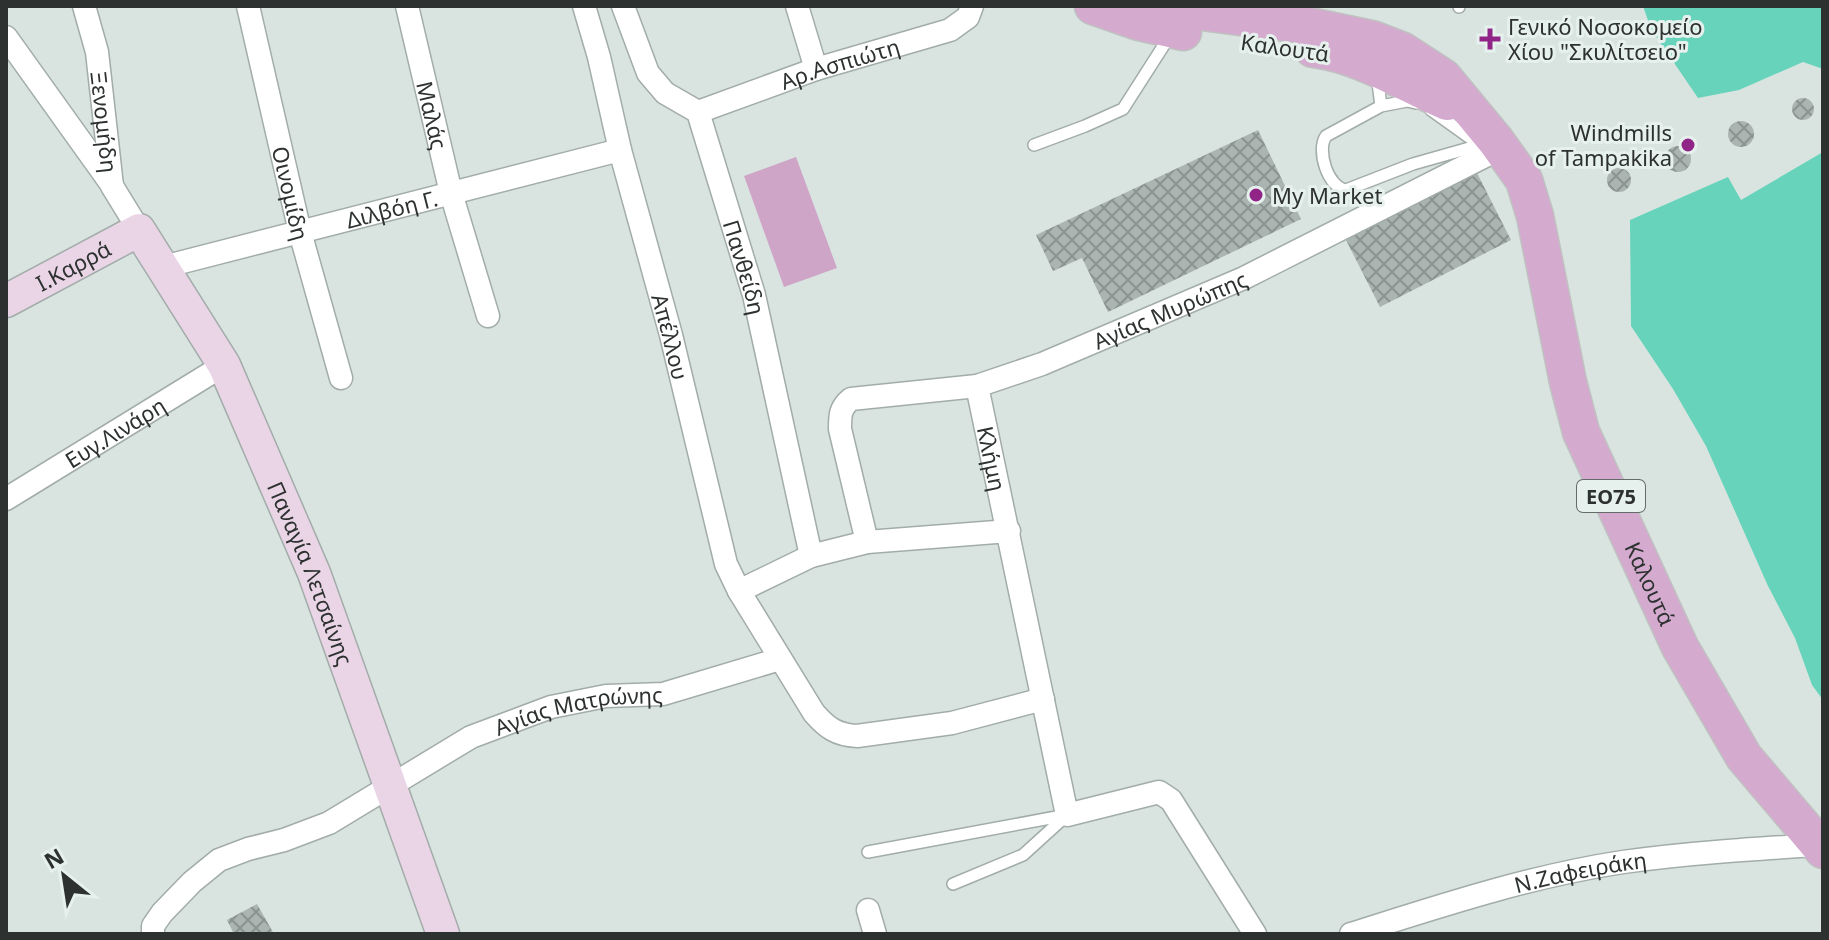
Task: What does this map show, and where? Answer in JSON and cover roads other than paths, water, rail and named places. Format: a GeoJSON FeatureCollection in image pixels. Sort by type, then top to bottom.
{"type":"FeatureCollection","features":[{"type":"Feature","properties":{"kind":"main road","name":"Καλουτά"},"geometry":{"type":"LineString","coordinates":[[1093,6],[1165,18],[1310,30],[1372,39],[1403,51],[1443,77],[1524,180],[1535,216],[1581,432],[1680,647],[1744,757],[1820,847]]}},
{"type":"Feature","properties":{"kind":"main road","name":"Καλουτά"},"geometry":{"type":"LineString","coordinates":[[1165,18],[1269,20],[1310,30],[1329,51],[1376,68],[1487,136]]}},
{"type":"Feature","properties":{"kind":"main road","name":"Παναγία Λετσαίνης"},"geometry":{"type":"LineString","coordinates":[[139,230],[224,365],[314,573],[443,934]]}},
{"type":"Feature","properties":{"kind":"main road","name":"Ι.Καρρά"},"geometry":{"type":"LineString","coordinates":[[6,301],[139,230]]}},
{"type":"Feature","properties":{"kind":"street","name":"Ξενομήδη"},"geometry":{"type":"LineString","coordinates":[[84,6],[97,52],[112,186],[139,230]]}},
{"type":"Feature","properties":{"kind":"street","name":"Οινομίδη"},"geometry":{"type":"LineString","coordinates":[[248,6],[300,232],[341,378]]}},
{"type":"Feature","properties":{"kind":"street","name":"Μαλάς"},"geometry":{"type":"LineString","coordinates":[[407,6],[451,193],[488,316]]}},
{"type":"Feature","properties":{"kind":"street","name":"Απέλλου"},"geometry":{"type":"LineString","coordinates":[[584,6],[671,335],[726,564],[739,591],[814,713],[827,728],[842,735],[857,736],[952,723],[1043,699]]}},
{"type":"Feature","properties":{"kind":"street"},"geometry":{"type":"LineString","coordinates":[[623,6],[648,73],[665,93],[698,112]]}},
{"type":"Feature","properties":{"kind":"street"},"geometry":{"type":"LineString","coordinates":[[797,6],[816,69]]}},
{"type":"Feature","properties":{"kind":"street","name":"Αρ.Ασπιώτη"},"geometry":{"type":"LineString","coordinates":[[698,112],[816,69],[950,30],[968,17],[972,6]]}},
{"type":"Feature","properties":{"kind":"street"},"geometry":{"type":"LineString","coordinates":[[6,37],[112,186]]}},
{"type":"Feature","properties":{"kind":"street","name":"Πανθείδη"},"geometry":{"type":"LineString","coordinates":[[698,112],[754,295],[811,556]]}},
{"type":"Feature","properties":{"kind":"street","name":"Αγίας Μυρώπης"},"geometry":{"type":"LineString","coordinates":[[867,542],[840,429],[840,413],[851,399],[977,386],[1042,364],[1244,278],[1418,192],[1487,136]]}},
{"type":"Feature","properties":{"kind":"street","name":"Διλβόη Γ."},"geometry":{"type":"LineString","coordinates":[[163,267],[620,150]]}},
{"type":"Feature","properties":{"kind":"street","name":"Ευγ.Λινάρη"},"geometry":{"type":"LineString","coordinates":[[6,499],[224,365]]}},
{"type":"Feature","properties":{"kind":"street","name":"Κλήμη"},"geometry":{"type":"LineString","coordinates":[[977,386],[1067,815]]}},
{"type":"Feature","properties":{"kind":"street"},"geometry":{"type":"LineString","coordinates":[[739,591],[811,556],[867,542],[1009,531]]}},
{"type":"Feature","properties":{"kind":"street","name":"Αγίας Ματρώνης"},"geometry":{"type":"LineString","coordinates":[[153,934],[153,926],[162,913],[219,860],[329,823],[471,737],[551,707],[606,696],[663,694],[780,659]]}},
{"type":"Feature","properties":{"kind":"street"},"geometry":{"type":"LineString","coordinates":[[1067,815],[1159,792],[1171,800],[1255,934]]}},
{"type":"Feature","properties":{"kind":"street","name":"Ν.Ζαφειράκη"},"geometry":{"type":"LineString","coordinates":[[1351,934],[1481,894],[1622,863],[1711,852],[1820,847]]}},
{"type":"Feature","properties":{"kind":"street"},"geometry":{"type":"LineString","coordinates":[[868,910],[875,934]]}},
{"type":"Feature","properties":{"kind":"lane"},"geometry":{"type":"LineString","coordinates":[[1034,145],[1123,109],[1165,18]]}},
{"type":"Feature","properties":{"kind":"lane"},"geometry":{"type":"LineString","coordinates":[[1376,68],[1381,106]]}},
{"type":"Feature","properties":{"kind":"lane"},"geometry":{"type":"LineString","coordinates":[[1407,101],[1422,104],[1487,136],[1346,190],[1340,190],[1335,185],[1321,153],[1321,143],[1326,136],[1381,106],[1407,101]]}},
{"type":"Feature","properties":{"kind":"lane"},"geometry":{"type":"LineString","coordinates":[[1413,164],[1418,192]]}},
{"type":"Feature","properties":{"kind":"lane"},"geometry":{"type":"LineString","coordinates":[[868,852],[1067,815]]}},
{"type":"Feature","properties":{"kind":"lane"},"geometry":{"type":"LineString","coordinates":[[953,884],[1023,855],[1067,815]]}},
{"type":"Feature","properties":{"kind":"place","name":"Γενικό Νοσοκομείο Χίου \"Σκυλίτσειο\""},"geometry":{"type":"Point","coordinates":[1490,39]}},
{"type":"Feature","properties":{"kind":"place","name":"Windmills of Tampakika"},"geometry":{"type":"Point","coordinates":[1688,145]}},
{"type":"Feature","properties":{"kind":"place","name":"My Market"},"geometry":{"type":"Point","coordinates":[1256,195]}}]}
